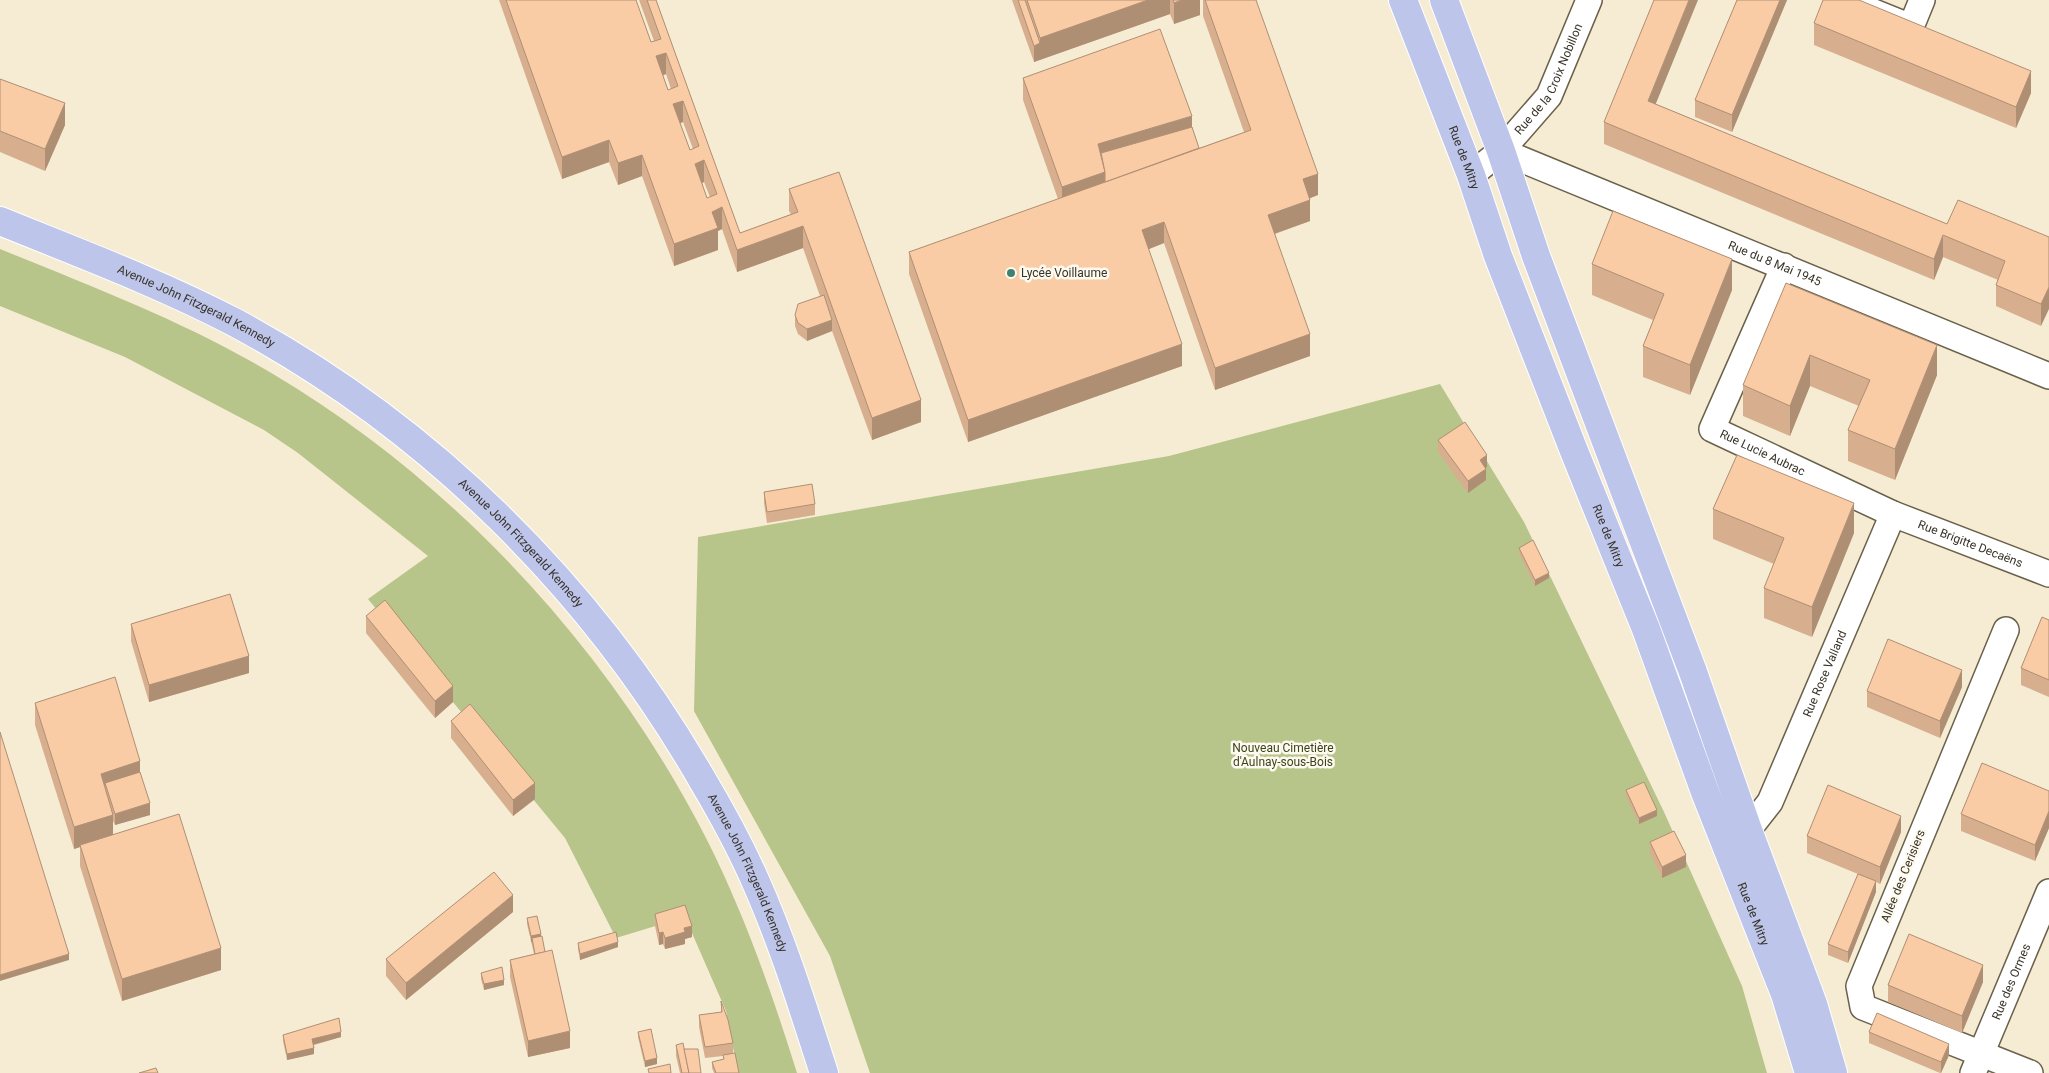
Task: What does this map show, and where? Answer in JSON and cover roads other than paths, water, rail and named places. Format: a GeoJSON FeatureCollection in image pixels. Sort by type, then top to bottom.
{"type":"FeatureCollection","features":[{"type":"Feature","properties":{"kind":"main road","name":"Rue de Mitry"},"geometry":{"type":"LineString","coordinates":[[1403,0],[1471,175],[1498,256],[1646,629],[1705,792],[1785,994],[1810,1073]]}},
{"type":"Feature","properties":{"kind":"main road","name":"Rue de Mitry"},"geometry":{"type":"LineString","coordinates":[[1444,0],[1501,151],[1536,256],[1693,672],[1748,830],[1813,1004],[1833,1073]]}},
{"type":"Feature","properties":{"kind":"main road","name":"Avenue John Fitzgerald Kennedy"},"geometry":{"type":"LineString","coordinates":[[0,221],[191,301],[237,324],[327,379],[418,444],[501,518],[542,560],[596,622],[659,708],[728,824],[773,923],[794,980],[824,1073]]}},
{"type":"Feature","properties":{"kind":"street","name":"Rue de la Croix Nobillon"},"geometry":{"type":"LineString","coordinates":[[1471,175],[1501,151],[1549,96],[1589,0]]}},
{"type":"Feature","properties":{"kind":"street"},"geometry":{"type":"LineString","coordinates":[[1844,0],[1911,27],[1922,0]]}},
{"type":"Feature","properties":{"kind":"street","name":"Rue du 8 Mai 1945"},"geometry":{"type":"LineString","coordinates":[[1501,151],[2049,376]]}},
{"type":"Feature","properties":{"kind":"street","name":"Rue Lucie Aubrac"},"geometry":{"type":"LineString","coordinates":[[1784,266],[1712,429],[1893,514]]}},
{"type":"Feature","properties":{"kind":"street","name":"Rue Rose Valland"},"geometry":{"type":"LineString","coordinates":[[1748,830],[1770,802],[1893,514]]}},
{"type":"Feature","properties":{"kind":"street","name":"Rue Brigitte Decaëns"},"geometry":{"type":"LineString","coordinates":[[1893,514],[2049,574]]}},
{"type":"Feature","properties":{"kind":"street","name":"Allée des Cerisiers"},"geometry":{"type":"LineString","coordinates":[[1978,1063],[1864,1007],[1859,986],[2006,630]]}},
{"type":"Feature","properties":{"kind":"street","name":"Rue des Ormes"},"geometry":{"type":"LineString","coordinates":[[1978,1063],[2049,892]]}},
{"type":"Feature","properties":{"kind":"street"},"geometry":{"type":"LineString","coordinates":[[1978,1063],[2030,1073]]}},
{"type":"Feature","properties":{"kind":"place","name":"Lycée Voillaume"},"geometry":{"type":"Point","coordinates":[1011,273]}},
{"type":"Feature","properties":{"kind":"park label","name":"Nouveau Cimetière d'Aulnay-sous-Bois"},"geometry":{"type":"Point","coordinates":[1283,755]}}]}
